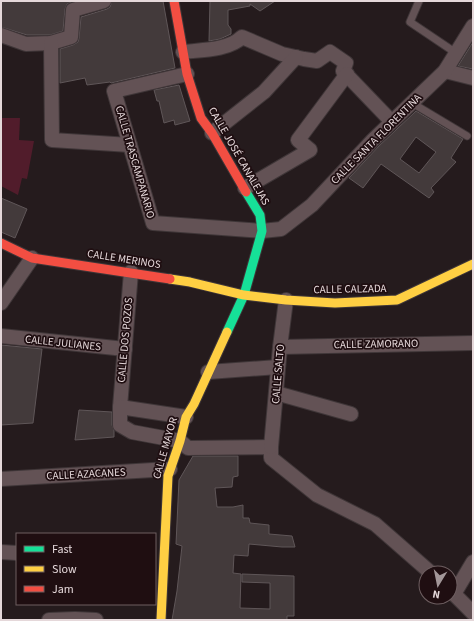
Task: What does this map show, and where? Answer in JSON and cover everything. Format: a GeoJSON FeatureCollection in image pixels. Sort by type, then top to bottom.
{"type":"FeatureCollection","features":[{"type":"Feature","properties":{"kind":"street"},"geometry":{"type":"LineString","coordinates":[[1,35],[26,44],[51,43],[71,37],[73,10],[104,1]]}},
{"type":"Feature","properties":{"kind":"street","name":"CALLE JOSÉ CANALEJAS"},"geometry":{"type":"LineString","coordinates":[[174,1],[187,74],[201,118],[212,133],[260,215],[262,231],[244,295]]}},
{"type":"Feature","properties":{"kind":"street","name":"CALLE SANTA FLORENTINA"},"geometry":{"type":"LineString","coordinates":[[262,231],[281,230],[312,205],[392,122],[445,71],[473,26]]}},
{"type":"Feature","properties":{"kind":"street"},"geometry":{"type":"LineString","coordinates":[[183,52],[228,46],[237,42],[242,37],[282,54],[317,61],[330,52],[346,63],[344,71],[392,122]]}},
{"type":"Feature","properties":{"kind":"street"},"geometry":{"type":"LineString","coordinates":[[51,43],[52,140],[130,145]]}},
{"type":"Feature","properties":{"kind":"street"},"geometry":{"type":"LineString","coordinates":[[212,133],[264,92],[296,57]]}},
{"type":"Feature","properties":{"kind":"street"},"geometry":{"type":"LineString","coordinates":[[445,71],[473,78]]}},
{"type":"Feature","properties":{"kind":"street","name":"CALLE TRASCAMPANARIO"},"geometry":{"type":"LineString","coordinates":[[187,74],[114,91],[153,223],[262,231]]}},
{"type":"Feature","properties":{"kind":"street"},"geometry":{"type":"LineString","coordinates":[[245,188],[310,150],[298,140],[347,74]]}},
{"type":"Feature","properties":{"kind":"street","name":"CALLE MERINOS"},"geometry":{"type":"LineString","coordinates":[[1,243],[32,258],[190,282],[244,295]]}},
{"type":"Feature","properties":{"kind":"street"},"geometry":{"type":"LineString","coordinates":[[1,303],[32,258]]}},
{"type":"Feature","properties":{"kind":"street","name":"CALLE CALZADA"},"geometry":{"type":"LineString","coordinates":[[244,295],[286,300],[334,303],[396,300],[473,264]]}},
{"type":"Feature","properties":{"kind":"street","name":"CALLE DOS POZOS"},"geometry":{"type":"LineString","coordinates":[[131,272],[120,408],[120,426],[132,432],[180,441]]}},
{"type":"Feature","properties":{"kind":"street","name":"CALLE MAYOR"},"geometry":{"type":"LineString","coordinates":[[161,620],[159,561],[168,476],[180,441],[186,417],[244,295]]}},
{"type":"Feature","properties":{"kind":"street","name":"CALLE SALTO"},"geometry":{"type":"LineString","coordinates":[[271,447],[286,300]]}},
{"type":"Feature","properties":{"kind":"street","name":"CALLE JULIANES"},"geometry":{"type":"LineString","coordinates":[[1,336],[125,350]]}},
{"type":"Feature","properties":{"kind":"street","name":"CALLE ZAMORANO"},"geometry":{"type":"LineString","coordinates":[[280,347],[473,343]]}},
{"type":"Feature","properties":{"kind":"street"},"geometry":{"type":"LineString","coordinates":[[208,372],[278,367]]}},
{"type":"Feature","properties":{"kind":"street"},"geometry":{"type":"LineString","coordinates":[[276,394],[351,414]]}},
{"type":"Feature","properties":{"kind":"street"},"geometry":{"type":"LineString","coordinates":[[120,408],[186,417]]}},
{"type":"Feature","properties":{"kind":"street"},"geometry":{"type":"LineString","coordinates":[[180,441],[188,448],[271,447],[271,458],[317,495],[375,524],[421,565]]}},
{"type":"Feature","properties":{"kind":"street","name":"CALLE AZACANES"},"geometry":{"type":"LineString","coordinates":[[1,479],[170,469]]}},
{"type":"Feature","properties":{"kind":"street"},"geometry":{"type":"LineString","coordinates":[[1,552],[16,553]]}},
{"type":"Feature","properties":{"kind":"street"},"geometry":{"type":"LineString","coordinates":[[458,583],[473,562]]}},
{"type":"Feature","properties":{"kind":"street"},"geometry":{"type":"LineString","coordinates":[[458,598],[473,613]]}},
{"type":"Feature","properties":{"kind":"street"},"geometry":{"type":"LineString","coordinates":[[49,620],[96,620]]}},
{"type":"Feature","properties":{"kind":"lane"},"geometry":{"type":"LineString","coordinates":[[419,1],[410,22],[456,53]]}},
{"type":"Feature","properties":{"kind":"lane"},"geometry":{"type":"LineString","coordinates":[[412,103],[468,136]]}},
{"type":"Feature","properties":{"kind":"shaded area"},"geometry":{"type":"Polygon","coordinates":[[[2,118],[20,118],[19,140],[34,141],[27,179],[22,178],[18,195],[1,186],[2,118]]]}},
{"type":"Feature","properties":{"kind":"building"},"geometry":{"type":"Polygon","coordinates":[[[1,1],[74,1],[67,4],[65,9],[63,31],[50,35],[27,35],[1,27],[1,1]]]}},
{"type":"Feature","properties":{"kind":"building"},"geometry":{"type":"Polygon","coordinates":[[[112,1],[163,1],[175,68],[111,83],[87,85],[85,78],[60,83],[60,49],[78,42],[81,17],[107,9],[110,7],[112,1]]]}},
{"type":"Feature","properties":{"kind":"building"},"geometry":{"type":"Polygon","coordinates":[[[210,1],[275,1],[260,11],[250,4],[250,6],[228,10],[228,25],[231,29],[231,34],[220,39],[209,41],[210,1]]]}},
{"type":"Feature","properties":{"kind":"building"},"geometry":{"type":"Polygon","coordinates":[[[473,42],[473,69],[458,66],[473,42]]]}},
{"type":"Feature","properties":{"kind":"building"},"geometry":{"type":"Polygon","coordinates":[[[179,85],[190,121],[175,125],[174,120],[164,123],[159,101],[157,101],[154,90],[179,85]]]}},
{"type":"Feature","properties":{"kind":"building"},"geometry":{"type":"Polygon","coordinates":[[[416,111],[463,139],[451,158],[456,162],[431,188],[434,192],[429,198],[381,164],[363,188],[349,178],[379,146],[416,111]],[[416,137],[400,159],[419,173],[436,152],[416,137]]]}},
{"type":"Feature","properties":{"kind":"building"},"geometry":{"type":"Polygon","coordinates":[[[1,198],[27,209],[15,238],[1,232],[1,198]]]}},
{"type":"Feature","properties":{"kind":"building"},"geometry":{"type":"Polygon","coordinates":[[[1,345],[42,349],[33,423],[1,425],[1,345]]]}},
{"type":"Feature","properties":{"kind":"building"},"geometry":{"type":"Polygon","coordinates":[[[79,410],[112,412],[114,437],[75,440],[79,410]]]}},
{"type":"Feature","properties":{"kind":"building"},"geometry":{"type":"Polygon","coordinates":[[[193,456],[238,456],[238,476],[233,477],[232,487],[215,488],[217,507],[233,507],[243,505],[243,518],[249,518],[250,523],[269,525],[269,534],[292,536],[295,547],[249,544],[248,556],[234,555],[233,573],[241,574],[240,608],[270,609],[270,583],[242,582],[242,574],[294,576],[294,616],[287,616],[287,620],[172,620],[182,546],[176,544],[179,480],[193,456]]]}},
{"type":"Feature","properties":{"kind":"traffic: fast"},"geometry":{"type":"LineString","coordinates":[[227,332],[244,295],[262,231],[260,215],[246,192]]}},
{"type":"Feature","properties":{"kind":"traffic: slow"},"geometry":{"type":"LineString","coordinates":[[170,279],[190,282],[244,295],[286,300],[335,303],[397,300],[473,264]]}},
{"type":"Feature","properties":{"kind":"traffic: slow"},"geometry":{"type":"LineString","coordinates":[[161,620],[168,476],[180,441],[186,417],[194,404],[227,332]]}},
{"type":"Feature","properties":{"kind":"traffic: jam"},"geometry":{"type":"LineString","coordinates":[[174,1],[187,74],[201,118],[212,133],[246,192]]}},
{"type":"Feature","properties":{"kind":"traffic: jam"},"geometry":{"type":"LineString","coordinates":[[1,243],[32,258],[170,279]]}}]}
